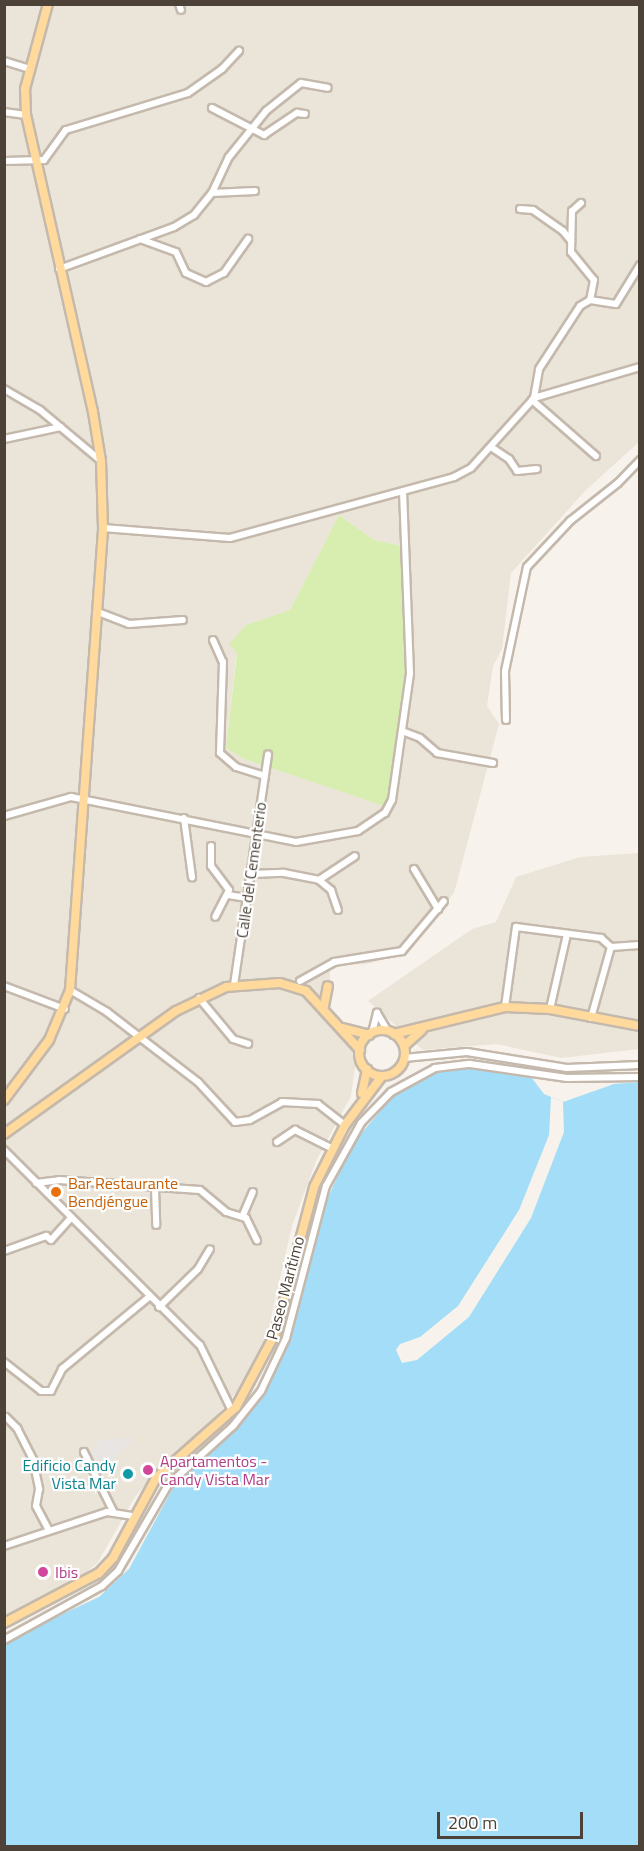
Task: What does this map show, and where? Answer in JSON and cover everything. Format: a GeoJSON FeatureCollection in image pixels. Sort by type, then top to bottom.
{"type":"FeatureCollection","features":[{"type":"Feature","properties":{"kind":"main road"},"geometry":{"type":"LineString","coordinates":[[4,1100],[65,1009],[70,990],[103,528],[101,460],[26,115],[30,69],[48,4]]}},
{"type":"Feature","properties":{"kind":"main road"},"geometry":{"type":"LineString","coordinates":[[4,1134],[199,998],[234,985],[294,986],[311,994],[360,1050],[367,1070],[382,1076],[395,1072],[404,1058],[404,1046],[391,1032]]}},
{"type":"Feature","properties":{"kind":"main road"},"geometry":{"type":"LineString","coordinates":[[324,1008],[328,986]]}},
{"type":"Feature","properties":{"kind":"main road"},"geometry":{"type":"LineString","coordinates":[[339,1026],[370,1034],[391,1032],[505,1007],[550,1009],[639,1026]]}},
{"type":"Feature","properties":{"kind":"main road"},"geometry":{"type":"LineString","coordinates":[[404,1046],[428,1025]]}},
{"type":"Feature","properties":{"kind":"main road"},"geometry":{"type":"LineString","coordinates":[[360,1050],[370,1034]]}},
{"type":"Feature","properties":{"kind":"main road","name":"Paseo Marítimo"},"geometry":{"type":"LineString","coordinates":[[360,1101],[367,1070]]}},
{"type":"Feature","properties":{"kind":"main road","name":"Paseo Marítimo"},"geometry":{"type":"LineString","coordinates":[[4,1623],[99,1573],[113,1558],[132,1516],[156,1478],[232,1411],[267,1355],[314,1186],[345,1125],[360,1101],[382,1076]]}},
{"type":"Feature","properties":{"kind":"street"},"geometry":{"type":"LineString","coordinates":[[4,161],[35,162],[48,156],[66,130],[188,93],[222,69],[239,51]]}},
{"type":"Feature","properties":{"kind":"street"},"geometry":{"type":"LineString","coordinates":[[4,61],[30,69]]}},
{"type":"Feature","properties":{"kind":"street"},"geometry":{"type":"LineString","coordinates":[[58,269],[140,239],[194,215],[212,194],[229,157],[251,130],[301,83],[328,88]]}},
{"type":"Feature","properties":{"kind":"street"},"geometry":{"type":"LineString","coordinates":[[212,108],[251,130],[268,136],[297,113],[305,114]]}},
{"type":"Feature","properties":{"kind":"street"},"geometry":{"type":"LineString","coordinates":[[4,112],[26,115]]}},
{"type":"Feature","properties":{"kind":"street"},"geometry":{"type":"LineString","coordinates":[[212,194],[255,191]]}},
{"type":"Feature","properties":{"kind":"street"},"geometry":{"type":"LineString","coordinates":[[581,203],[572,211],[572,257],[594,280],[590,300]]}},
{"type":"Feature","properties":{"kind":"street"},"geometry":{"type":"LineString","coordinates":[[520,209],[533,210],[548,220],[567,234],[572,245]]}},
{"type":"Feature","properties":{"kind":"street"},"geometry":{"type":"LineString","coordinates":[[140,239],[176,252],[186,273],[206,282],[224,273],[248,238]]}},
{"type":"Feature","properties":{"kind":"street"},"geometry":{"type":"LineString","coordinates":[[103,528],[230,538],[465,472],[491,447],[533,399],[539,369],[580,306],[590,300],[616,304],[639,265]]}},
{"type":"Feature","properties":{"kind":"street"},"geometry":{"type":"LineString","coordinates":[[533,399],[639,367]]}},
{"type":"Feature","properties":{"kind":"street"},"geometry":{"type":"LineString","coordinates":[[4,389],[61,427],[101,460]]}},
{"type":"Feature","properties":{"kind":"street"},"geometry":{"type":"LineString","coordinates":[[533,399],[596,456]]}},
{"type":"Feature","properties":{"kind":"street"},"geometry":{"type":"LineString","coordinates":[[4,439],[61,427]]}},
{"type":"Feature","properties":{"kind":"street"},"geometry":{"type":"LineString","coordinates":[[491,447],[509,459],[517,471],[537,469]]}},
{"type":"Feature","properties":{"kind":"street"},"geometry":{"type":"LineString","coordinates":[[506,720],[505,671],[527,567],[570,521],[618,483],[639,460]]}},
{"type":"Feature","properties":{"kind":"street"},"geometry":{"type":"LineString","coordinates":[[4,816],[58,798],[84,798],[184,818],[282,842],[320,841],[376,820],[392,800],[411,658],[403,490]]}},
{"type":"Feature","properties":{"kind":"street"},"geometry":{"type":"LineString","coordinates":[[98,612],[129,624],[183,620]]}},
{"type":"Feature","properties":{"kind":"street"},"geometry":{"type":"LineString","coordinates":[[213,640],[223,662],[220,753],[236,767],[265,776]]}},
{"type":"Feature","properties":{"kind":"street"},"geometry":{"type":"LineString","coordinates":[[402,732],[420,738],[437,753],[493,763]]}},
{"type":"Feature","properties":{"kind":"street","name":"Calle del Cementerio"},"geometry":{"type":"LineString","coordinates":[[234,985],[268,754]]}},
{"type":"Feature","properties":{"kind":"street"},"geometry":{"type":"LineString","coordinates":[[184,818],[192,877]]}},
{"type":"Feature","properties":{"kind":"street"},"geometry":{"type":"LineString","coordinates":[[211,846],[211,866],[225,879],[228,896],[215,917]]}},
{"type":"Feature","properties":{"kind":"street"},"geometry":{"type":"LineString","coordinates":[[319,880],[355,856]]}},
{"type":"Feature","properties":{"kind":"street"},"geometry":{"type":"LineString","coordinates":[[414,869],[438,909]]}},
{"type":"Feature","properties":{"kind":"street"},"geometry":{"type":"LineString","coordinates":[[250,874],[284,873],[319,880],[331,890],[338,910]]}},
{"type":"Feature","properties":{"kind":"street"},"geometry":{"type":"LineString","coordinates":[[228,896],[247,898]]}},
{"type":"Feature","properties":{"kind":"street"},"geometry":{"type":"LineString","coordinates":[[300,981],[334,962],[402,951],[444,901]]}},
{"type":"Feature","properties":{"kind":"street"},"geometry":{"type":"LineString","coordinates":[[505,1007],[516,927],[601,938],[611,947],[639,945]]}},
{"type":"Feature","properties":{"kind":"street"},"geometry":{"type":"LineString","coordinates":[[550,1009],[567,934]]}},
{"type":"Feature","properties":{"kind":"street"},"geometry":{"type":"LineString","coordinates":[[591,1018],[611,947]]}},
{"type":"Feature","properties":{"kind":"street"},"geometry":{"type":"LineString","coordinates":[[4,986],[65,1009]]}},
{"type":"Feature","properties":{"kind":"street"},"geometry":{"type":"LineString","coordinates":[[70,990],[141,1037],[204,1086],[236,1122],[250,1120],[282,1102],[318,1104],[345,1125]]}},
{"type":"Feature","properties":{"kind":"street"},"geometry":{"type":"LineString","coordinates":[[199,998],[233,1039],[248,1044]]}},
{"type":"Feature","properties":{"kind":"street"},"geometry":{"type":"LineString","coordinates":[[370,1034],[377,1012],[391,1032]]}},
{"type":"Feature","properties":{"kind":"street"},"geometry":{"type":"LineString","coordinates":[[404,1058],[466,1052],[567,1068],[639,1065]]}},
{"type":"Feature","properties":{"kind":"street"},"geometry":{"type":"LineString","coordinates":[[4,1640],[102,1586],[118,1571],[168,1485],[233,1426],[261,1391],[286,1338],[326,1186],[361,1123],[391,1092],[435,1068],[470,1064],[567,1078],[639,1077]]}},
{"type":"Feature","properties":{"kind":"street"},"geometry":{"type":"LineString","coordinates":[[277,1142],[295,1130],[333,1149]]}},
{"type":"Feature","properties":{"kind":"street"},"geometry":{"type":"LineString","coordinates":[[4,1150],[159,1307],[200,1345],[232,1411]]}},
{"type":"Feature","properties":{"kind":"street"},"geometry":{"type":"LineString","coordinates":[[36,1183],[200,1190],[226,1212],[243,1215],[254,1226],[257,1241]]}},
{"type":"Feature","properties":{"kind":"street"},"geometry":{"type":"LineString","coordinates":[[155,1188],[156,1225]]}},
{"type":"Feature","properties":{"kind":"street"},"geometry":{"type":"LineString","coordinates":[[243,1215],[253,1192]]}},
{"type":"Feature","properties":{"kind":"street"},"geometry":{"type":"LineString","coordinates":[[4,1251],[46,1236],[51,1240],[70,1218]]}},
{"type":"Feature","properties":{"kind":"street"},"geometry":{"type":"LineString","coordinates":[[159,1307],[198,1269],[210,1249]]}},
{"type":"Feature","properties":{"kind":"street"},"geometry":{"type":"LineString","coordinates":[[4,1362],[41,1391],[51,1390],[62,1368],[149,1297]]}},
{"type":"Feature","properties":{"kind":"street"},"geometry":{"type":"LineString","coordinates":[[6,1418],[17,1428],[33,1460],[39,1489],[36,1506],[49,1530]]}},
{"type":"Feature","properties":{"kind":"street"},"geometry":{"type":"LineString","coordinates":[[84,1452],[113,1511]]}},
{"type":"Feature","properties":{"kind":"street"},"geometry":{"type":"LineString","coordinates":[[4,1546],[113,1511],[132,1516]]}},
{"type":"Feature","properties":{"kind":"shaded area"},"geometry":{"type":"Polygon","coordinates":[[[4,5],[640,5],[639,442],[585,491],[511,573],[502,649],[493,666],[487,706],[499,724],[454,893],[400,955],[367,964],[330,966],[330,1009],[357,1052],[351,1096],[316,1161],[292,1226],[265,1344],[244,1383],[207,1427],[164,1462],[135,1497],[98,1562],[82,1576],[5,1615],[4,5]],[[339,515],[290,610],[246,625],[236,657],[226,748],[244,759],[381,804],[388,803],[402,546],[374,540],[339,515]]]}},
{"type":"Feature","properties":{"kind":"shaded area"},"geometry":{"type":"Polygon","coordinates":[[[639,853],[639,1049],[561,1058],[497,1044],[423,1050],[368,1001],[472,929],[496,922],[516,877],[580,857],[639,853]]]}},
{"type":"Feature","properties":{"kind":"shaded area"},"geometry":{"type":"Polygon","coordinates":[[[132,1437],[131,1442],[99,1479],[88,1453],[100,1440],[132,1437]]]}},
{"type":"Feature","properties":{"kind":"green space"},"geometry":{"type":"Polygon","coordinates":[[[339,515],[374,540],[402,546],[407,662],[392,785],[388,803],[381,805],[244,759],[226,748],[237,653],[229,644],[246,625],[290,610],[339,515]]]}},
{"type":"Feature","properties":{"kind":"water"},"geometry":{"type":"Polygon","coordinates":[[[459,1067],[531,1077],[544,1094],[563,1102],[614,1084],[639,1082],[639,1846],[5,1846],[4,1647],[18,1635],[99,1597],[129,1569],[174,1486],[240,1426],[269,1385],[290,1338],[323,1208],[353,1143],[395,1094],[430,1074],[459,1067]]]}},
{"type":"Feature","properties":{"kind":"pier"},"geometry":{"type":"Polygon","coordinates":[[[551,1097],[563,1102],[564,1132],[531,1218],[469,1317],[417,1360],[402,1363],[396,1350],[400,1344],[420,1337],[458,1306],[519,1210],[549,1135],[551,1097]]]}},
{"type":"Feature","properties":{"kind":"place","name":"Bar Restaurante Bendjéngue"},"geometry":{"type":"Point","coordinates":[56,1192]}},
{"type":"Feature","properties":{"kind":"place","name":"Apartamentos - Candy Vista Mar"},"geometry":{"type":"Point","coordinates":[148,1470]}},
{"type":"Feature","properties":{"kind":"place","name":"Edificio Candy Vista Mar"},"geometry":{"type":"Point","coordinates":[128,1474]}},
{"type":"Feature","properties":{"kind":"place","name":"Ibis"},"geometry":{"type":"Point","coordinates":[43,1572]}}]}
